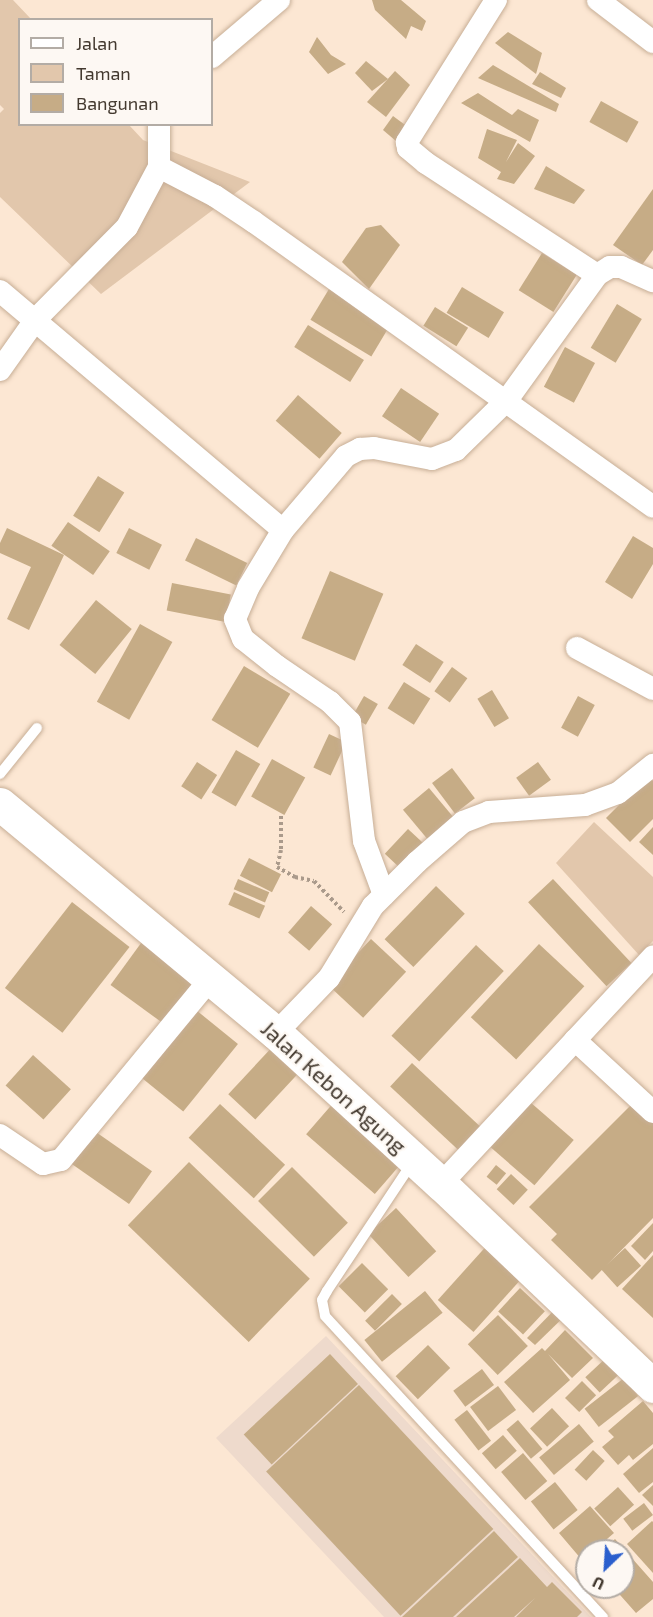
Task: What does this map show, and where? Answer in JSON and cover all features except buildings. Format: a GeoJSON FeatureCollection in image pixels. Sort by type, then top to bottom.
{"type":"FeatureCollection","features":[{"type":"Feature","properties":{"kind":"main road","name":"Jalan Kebon Agung"},"geometry":{"type":"LineString","coordinates":[[0,804],[276,1033],[441,1184],[653,1386]]}},
{"type":"Feature","properties":{"kind":"street"},"geometry":{"type":"LineString","coordinates":[[213,56],[279,0]]}},
{"type":"Feature","properties":{"kind":"street"},"geometry":{"type":"LineString","coordinates":[[495,0],[407,142],[408,148],[426,163],[597,275]]}},
{"type":"Feature","properties":{"kind":"street"},"geometry":{"type":"LineString","coordinates":[[598,0],[653,42]]}},
{"type":"Feature","properties":{"kind":"street"},"geometry":{"type":"LineString","coordinates":[[0,370],[36,319],[127,227],[159,167],[159,126]]}},
{"type":"Feature","properties":{"kind":"street"},"geometry":{"type":"LineString","coordinates":[[159,167],[215,196],[255,222],[507,400],[653,507]]}},
{"type":"Feature","properties":{"kind":"street"},"geometry":{"type":"LineString","coordinates":[[384,895],[364,841],[350,722],[330,702],[277,666],[243,639],[235,619],[248,588],[283,530],[346,456],[360,449],[374,448],[432,459],[456,450],[507,400],[597,275],[610,267],[621,267],[653,281]]}},
{"type":"Feature","properties":{"kind":"street"},"geometry":{"type":"LineString","coordinates":[[0,291],[36,319],[283,530]]}},
{"type":"Feature","properties":{"kind":"street"},"geometry":{"type":"LineString","coordinates":[[577,648],[653,689]]}},
{"type":"Feature","properties":{"kind":"street"},"geometry":{"type":"LineString","coordinates":[[276,1033],[330,978],[358,929],[384,895],[463,822],[489,812],[585,805],[618,793],[653,765]]}},
{"type":"Feature","properties":{"kind":"street"},"geometry":{"type":"LineString","coordinates":[[441,1184],[653,957]]}},
{"type":"Feature","properties":{"kind":"street"},"geometry":{"type":"LineString","coordinates":[[0,1135],[43,1164],[61,1160],[211,978]]}},
{"type":"Feature","properties":{"kind":"street"},"geometry":{"type":"LineString","coordinates":[[575,1040],[653,1112]]}},
{"type":"Feature","properties":{"kind":"lane"},"geometry":{"type":"LineString","coordinates":[[0,774],[37,728]]}},
{"type":"Feature","properties":{"kind":"lane"},"geometry":{"type":"LineString","coordinates":[[414,1160],[327,1291],[322,1300],[325,1316],[603,1617]]}},
{"type":"Feature","properties":{"kind":"path"},"geometry":{"type":"LineString","coordinates":[[281,816],[281,850],[277,867],[295,877],[314,881],[333,898],[358,929]]}},
{"type":"Feature","properties":{"kind":"shaded area"},"geometry":{"type":"Polygon","coordinates":[[[326,1336],[591,1617],[384,1617],[216,1438],[326,1336]]]}},
{"type":"Feature","properties":{"kind":"green space"},"geometry":{"type":"Polygon","coordinates":[[[0,0],[13,0],[30,18],[18,18],[18,126],[130,126],[143,140],[250,182],[101,294],[0,197],[0,113],[4,109],[0,105],[0,0]]]}},
{"type":"Feature","properties":{"kind":"green space"},"geometry":{"type":"Polygon","coordinates":[[[594,822],[653,877],[653,941],[639,955],[556,863],[594,822]]]}}]}
